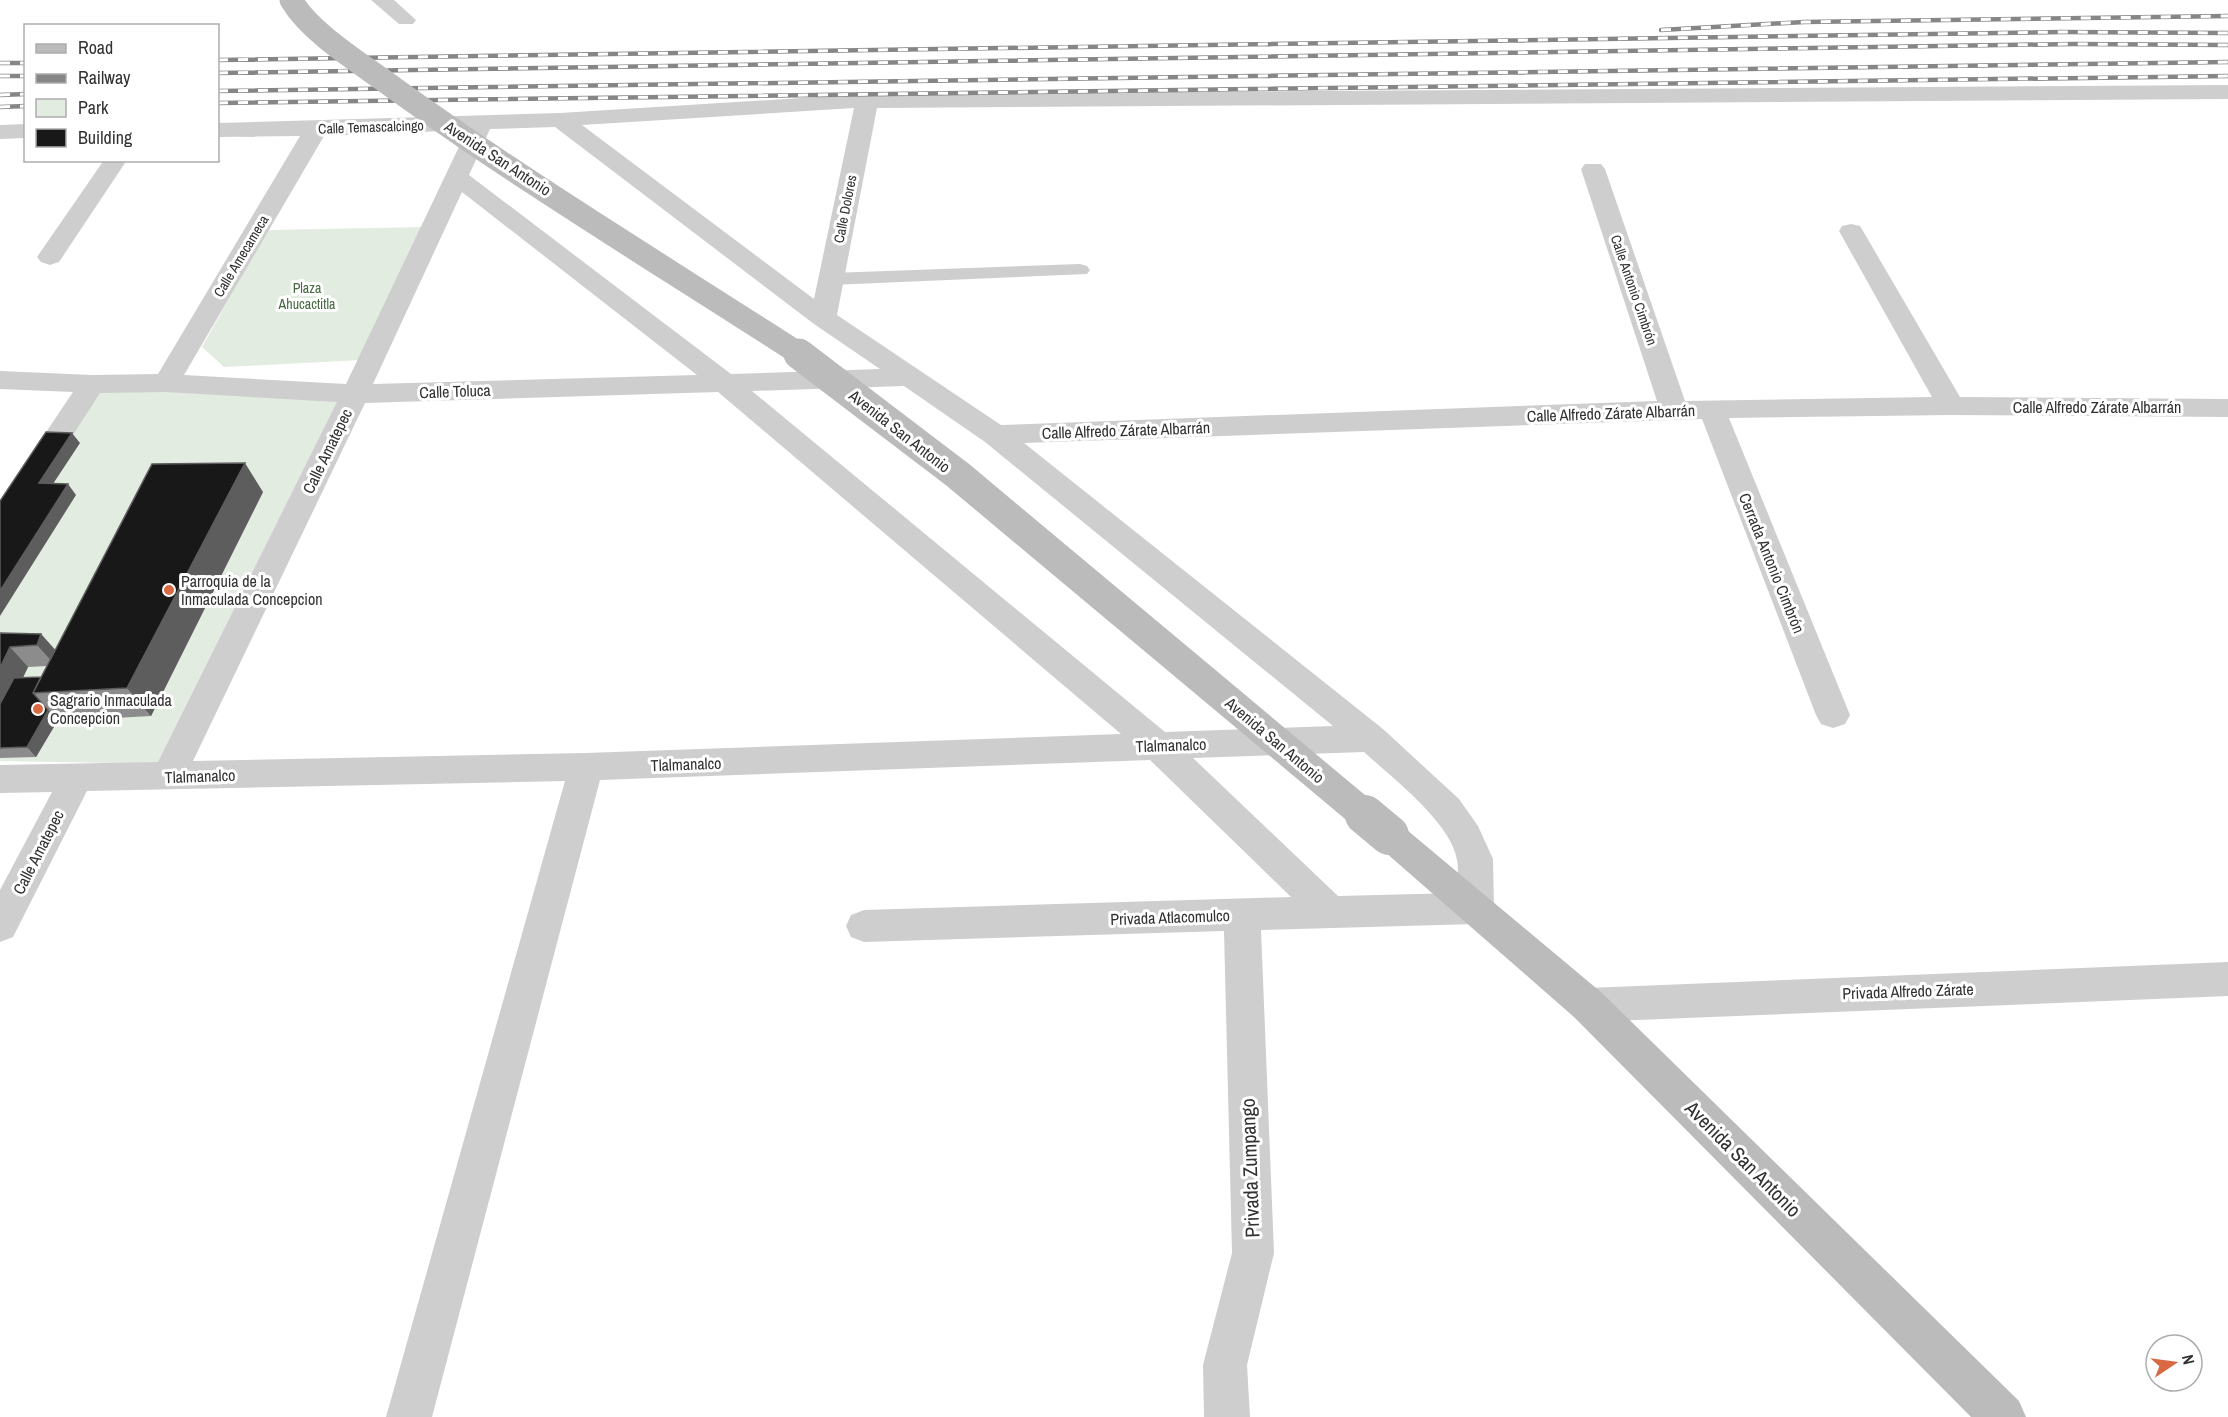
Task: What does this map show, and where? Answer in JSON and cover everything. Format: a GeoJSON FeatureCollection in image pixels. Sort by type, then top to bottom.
{"type":"FeatureCollection","features":[{"type":"Feature","properties":{"kind":"main road","name":"Avenida San Antonio"},"geometry":{"type":"LineString","coordinates":[[291,0],[298,12],[344,51],[457,132],[809,360],[958,475],[1476,908],[1587,1005],[2003,1417]]}},
{"type":"Feature","properties":{"kind":"street"},"geometry":{"type":"LineString","coordinates":[[381,0],[406,20]]}},
{"type":"Feature","properties":{"kind":"street","name":"Calle Temascalcingo"},"geometry":{"type":"LineString","coordinates":[[219,130],[316,129],[560,120],[867,101],[2228,92]]}},
{"type":"Feature","properties":{"kind":"street","name":"Calle Dolores"},"geometry":{"type":"LineString","coordinates":[[823,318],[867,101]]}},
{"type":"Feature","properties":{"kind":"street"},"geometry":{"type":"LineString","coordinates":[[560,120],[823,318],[995,435],[1371,738],[1447,809],[1466,836],[1475,859],[1476,908]]}},
{"type":"Feature","properties":{"kind":"street","name":"Calle Amatepec"},"geometry":{"type":"LineString","coordinates":[[168,777],[355,394],[482,123]]}},
{"type":"Feature","properties":{"kind":"street","name":"Calle Amecameca"},"geometry":{"type":"LineString","coordinates":[[166,383],[316,129]]}},
{"type":"Feature","properties":{"kind":"street"},"geometry":{"type":"LineString","coordinates":[[0,132],[24,131]]}},
{"type":"Feature","properties":{"kind":"street"},"geometry":{"type":"LineString","coordinates":[[50,257],[116,162]]}},
{"type":"Feature","properties":{"kind":"street","name":"Calle Antonio Cimbrón"},"geometry":{"type":"LineString","coordinates":[[1593,169],[1674,410]]}},
{"type":"Feature","properties":{"kind":"street"},"geometry":{"type":"LineString","coordinates":[[457,177],[725,383],[1157,745],[1330,912]]}},
{"type":"Feature","properties":{"kind":"street"},"geometry":{"type":"LineString","coordinates":[[1851,231],[1951,406]]}},
{"type":"Feature","properties":{"kind":"street","name":"Calle Toluca"},"geometry":{"type":"LineString","coordinates":[[0,380],[92,384],[166,383],[355,394],[910,377]]}},
{"type":"Feature","properties":{"kind":"street"},"geometry":{"type":"LineString","coordinates":[[0,524],[92,384]]}},
{"type":"Feature","properties":{"kind":"street","name":"Calle Alfredo Zárate Albarrán"},"geometry":{"type":"LineString","coordinates":[[995,435],[1674,410],[1951,406],[2228,408]]}},
{"type":"Feature","properties":{"kind":"street","name":"Cerrada Antonio Cimbrón"},"geometry":{"type":"LineString","coordinates":[[1712,410],[1833,716]]}},
{"type":"Feature","properties":{"kind":"street","name":"Tlalmanalco"},"geometry":{"type":"LineString","coordinates":[[0,779],[586,767],[1371,738]]}},
{"type":"Feature","properties":{"kind":"street"},"geometry":{"type":"LineString","coordinates":[[409,1417],[586,767]]}},
{"type":"Feature","properties":{"kind":"street","name":"Calle Amatepec"},"geometry":{"type":"LineString","coordinates":[[0,926],[77,778]]}},
{"type":"Feature","properties":{"kind":"street","name":"Privada Atlacomulco"},"geometry":{"type":"LineString","coordinates":[[864,926],[1476,908]]}},
{"type":"Feature","properties":{"kind":"street","name":"Privada Zumpango"},"geometry":{"type":"LineString","coordinates":[[1227,1417],[1226,1365],[1253,1253],[1242,915]]}},
{"type":"Feature","properties":{"kind":"street","name":"Privada Alfredo Zárate"},"geometry":{"type":"LineString","coordinates":[[1587,1005],[2228,979]]}},
{"type":"Feature","properties":{"kind":"lane"},"geometry":{"type":"LineString","coordinates":[[831,279],[1080,270]]}},
{"type":"Feature","properties":{"kind":"green space","name":"Plaza Ahucactitla"},"geometry":{"type":"Polygon","coordinates":[[[428,227],[362,360],[224,367],[202,347],[267,230],[428,227]]]}},
{"type":"Feature","properties":{"kind":"green space"},"geometry":{"type":"Polygon","coordinates":[[[102,383],[341,401],[173,764],[0,761],[0,533],[102,383]]]}},
{"type":"Feature","properties":{"kind":"building"},"geometry":{"type":"Polygon","coordinates":[[[46,432],[72,433],[39,483],[68,484],[0,591],[0,501],[46,432]]]}},
{"type":"Feature","properties":{"kind":"building"},"geometry":{"type":"Polygon","coordinates":[[[245,463],[127,688],[33,693],[152,464],[245,463]]]}},
{"type":"Feature","properties":{"kind":"building"},"geometry":{"type":"Polygon","coordinates":[[[0,633],[41,634],[37,645],[10,647],[0,668],[0,633]]]}},
{"type":"Feature","properties":{"kind":"building"},"geometry":{"type":"Polygon","coordinates":[[[41,677],[33,693],[48,710],[27,747],[0,748],[0,704],[14,678],[41,677]]]}},
{"type":"Feature","properties":{"kind":"railway"},"geometry":{"type":"LineString","coordinates":[[1661,30],[1804,22],[2228,16]]}},
{"type":"Feature","properties":{"kind":"railway"},"geometry":{"type":"LineString","coordinates":[[219,60],[2062,32],[2228,33]]}},
{"type":"Feature","properties":{"kind":"railway"},"geometry":{"type":"LineString","coordinates":[[219,73],[2073,44],[2228,45]]}},
{"type":"Feature","properties":{"kind":"railway"},"geometry":{"type":"LineString","coordinates":[[219,91],[2228,62]]}},
{"type":"Feature","properties":{"kind":"railway"},"geometry":{"type":"LineString","coordinates":[[0,63],[24,63]]}},
{"type":"Feature","properties":{"kind":"railway"},"geometry":{"type":"LineString","coordinates":[[0,76],[24,76]]}},
{"type":"Feature","properties":{"kind":"railway"},"geometry":{"type":"LineString","coordinates":[[219,103],[2228,76]]}},
{"type":"Feature","properties":{"kind":"railway"},"geometry":{"type":"LineString","coordinates":[[0,95],[24,94]]}},
{"type":"Feature","properties":{"kind":"railway"},"geometry":{"type":"LineString","coordinates":[[0,107],[24,106]]}},
{"type":"Feature","properties":{"kind":"place","name":"Parroquia de la Inmaculada Concepcion"},"geometry":{"type":"Point","coordinates":[169,590]}},
{"type":"Feature","properties":{"kind":"place","name":"Sagrario Inmaculada Concepcion"},"geometry":{"type":"Point","coordinates":[38,709]}}]}
